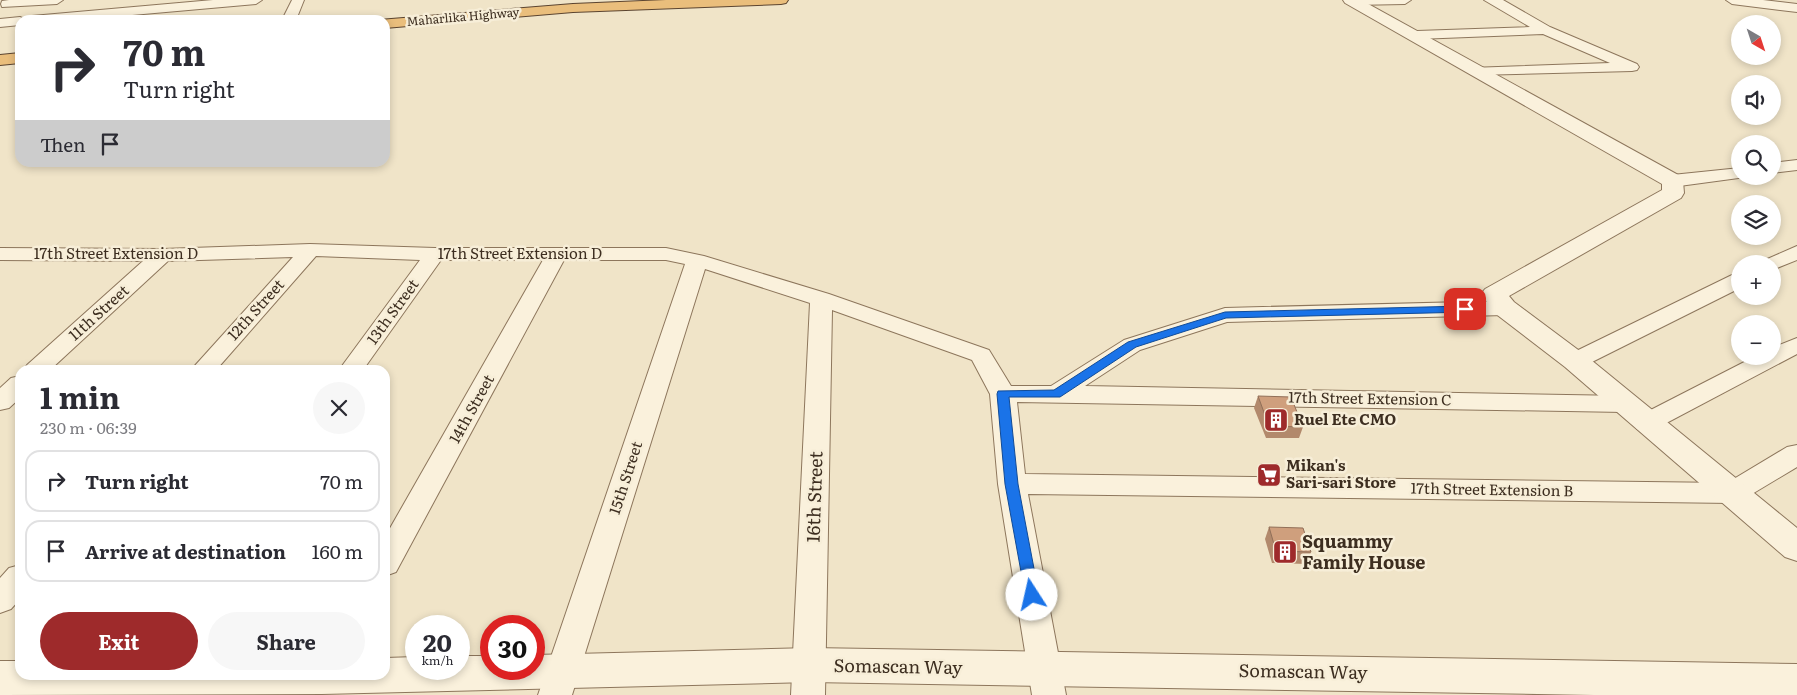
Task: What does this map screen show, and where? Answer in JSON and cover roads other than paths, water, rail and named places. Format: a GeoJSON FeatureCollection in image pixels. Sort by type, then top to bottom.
{"type":"FeatureCollection","features":[{"type":"Feature","properties":{"kind":"highway","name":"Maharlika Highway"},"geometry":{"type":"LineString","coordinates":[[390,23],[572,8],[781,0]]}},
{"type":"Feature","properties":{"kind":"highway"},"geometry":{"type":"LineString","coordinates":[[0,60],[15,58]]}},
{"type":"Feature","properties":{"kind":"street"},"geometry":{"type":"LineString","coordinates":[[6,5],[57,0]]}},
{"type":"Feature","properties":{"kind":"street"},"geometry":{"type":"LineString","coordinates":[[86,15],[256,0]]}},
{"type":"Feature","properties":{"kind":"street"},"geometry":{"type":"LineString","coordinates":[[291,15],[298,0]]}},
{"type":"Feature","properties":{"kind":"street"},"geometry":{"type":"LineString","coordinates":[[1351,0],[1405,0]]}},
{"type":"Feature","properties":{"kind":"street"},"geometry":{"type":"LineString","coordinates":[[1351,0],[1672,181],[1731,174]]}},
{"type":"Feature","properties":{"kind":"street"},"geometry":{"type":"LineString","coordinates":[[1475,71],[1632,67],[1545,30],[1499,3],[1490,0]]}},
{"type":"Feature","properties":{"kind":"street"},"geometry":{"type":"LineString","coordinates":[[1732,0],[1797,8]]}},
{"type":"Feature","properties":{"kind":"street"},"geometry":{"type":"LineString","coordinates":[[0,23],[15,22]]}},
{"type":"Feature","properties":{"kind":"street"},"geometry":{"type":"LineString","coordinates":[[1416,35],[1545,30]]}},
{"type":"Feature","properties":{"kind":"street"},"geometry":{"type":"LineString","coordinates":[[1781,167],[1797,165]]}},
{"type":"Feature","properties":{"kind":"street"},"geometry":{"type":"LineString","coordinates":[[1672,181],[1673,193],[1494,294],[1505,308],[1575,361],[1646,423],[1797,548]]}},
{"type":"Feature","properties":{"kind":"street","name":"17th Street Extension D"},"geometry":{"type":"LineString","coordinates":[[10,254],[162,255],[310,250],[435,254],[666,254],[698,260],[821,299],[981,356],[1003,394]]}},
{"type":"Feature","properties":{"kind":"street","name":"12th Street"},"geometry":{"type":"LineString","coordinates":[[207,365],[310,250]]}},
{"type":"Feature","properties":{"kind":"street"},"geometry":{"type":"LineString","coordinates":[[1781,260],[1797,252]]}},
{"type":"Feature","properties":{"kind":"street","name":"14th Street"},"geometry":{"type":"LineString","coordinates":[[390,555],[558,253]]}},
{"type":"Feature","properties":{"kind":"street"},"geometry":{"type":"LineString","coordinates":[[0,268],[10,254]]}},
{"type":"Feature","properties":{"kind":"street","name":"13th Street"},"geometry":{"type":"LineString","coordinates":[[355,365],[435,254]]}},
{"type":"Feature","properties":{"kind":"street","name":"11th Street"},"geometry":{"type":"LineString","coordinates":[[41,365],[162,255]]}},
{"type":"Feature","properties":{"kind":"street","name":"15th Street"},"geometry":{"type":"LineString","coordinates":[[559,683],[698,260]]}},
{"type":"Feature","properties":{"kind":"street"},"geometry":{"type":"LineString","coordinates":[[1575,361],[1731,284]]}},
{"type":"Feature","properties":{"kind":"street","name":"16th Street"},"geometry":{"type":"LineString","coordinates":[[809,680],[821,299]]}},
{"type":"Feature","properties":{"kind":"street"},"geometry":{"type":"LineString","coordinates":[[1056,394],[1132,345],[1225,315],[1505,308]]}},
{"type":"Feature","properties":{"kind":"street"},"geometry":{"type":"LineString","coordinates":[[1646,423],[1797,345]]}},
{"type":"Feature","properties":{"kind":"street"},"geometry":{"type":"LineString","coordinates":[[0,402],[15,388]]}},
{"type":"Feature","properties":{"kind":"street"},"geometry":{"type":"LineString","coordinates":[[1003,394],[1012,484],[1047,682]]}},
{"type":"Feature","properties":{"kind":"street","name":"17th Street Extension C"},"geometry":{"type":"LineString","coordinates":[[1003,394],[1624,404]]}},
{"type":"Feature","properties":{"kind":"street"},"geometry":{"type":"LineString","coordinates":[[1732,493],[1797,454]]}},
{"type":"Feature","properties":{"kind":"street","name":"17th Street Extension B"},"geometry":{"type":"LineString","coordinates":[[1012,484],[1732,493]]}},
{"type":"Feature","properties":{"kind":"street"},"geometry":{"type":"LineString","coordinates":[[0,600],[15,583]]}},
{"type":"Feature","properties":{"kind":"street","name":"Somascan Way"},"geometry":{"type":"LineString","coordinates":[[0,678],[15,679]]}},
{"type":"Feature","properties":{"kind":"street","name":"Somascan Way"},"geometry":{"type":"LineString","coordinates":[[50,680],[124,683],[559,683],[809,680],[1468,685],[1797,681]]}},
{"type":"Feature","properties":{"kind":"place","name":"Ruel Ete CMO"},"geometry":{"type":"Point","coordinates":[1276,420]}},
{"type":"Feature","properties":{"kind":"place","name":"Mikan's Sari-sari Store"},"geometry":{"type":"Point","coordinates":[1269,475]}},
{"type":"Feature","properties":{"kind":"place","name":"Squammy Family House"},"geometry":{"type":"Point","coordinates":[1285,552]}}]}
